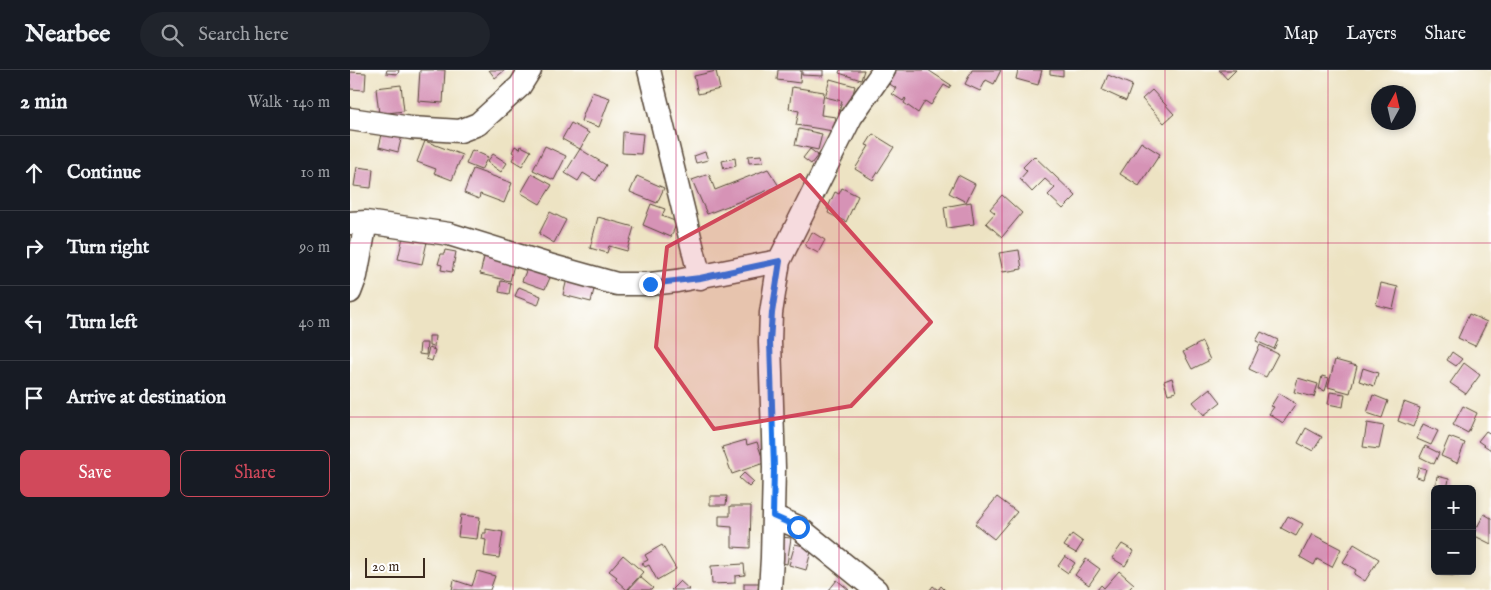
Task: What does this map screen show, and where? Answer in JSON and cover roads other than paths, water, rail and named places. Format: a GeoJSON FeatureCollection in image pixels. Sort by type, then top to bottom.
{"type":"FeatureCollection","features":[{"type":"Feature","properties":{"kind":"street"},"geometry":{"type":"LineString","coordinates":[[350,119],[410,128],[460,130],[478,124],[520,86],[530,70]]}},
{"type":"Feature","properties":{"kind":"street"},"geometry":{"type":"LineString","coordinates":[[650,70],[700,278]]}},
{"type":"Feature","properties":{"kind":"street"},"geometry":{"type":"LineString","coordinates":[[770,590],[774,468],[770,342],[772,313],[780,261],[851,117],[884,70]]}},
{"type":"Feature","properties":{"kind":"street"},"geometry":{"type":"LineString","coordinates":[[350,292],[356,276],[358,223],[449,234],[617,284],[650,284],[700,278],[780,261]]}},
{"type":"Feature","properties":{"kind":"street"},"geometry":{"type":"LineString","coordinates":[[773,516],[798,527],[876,590]]}}]}
